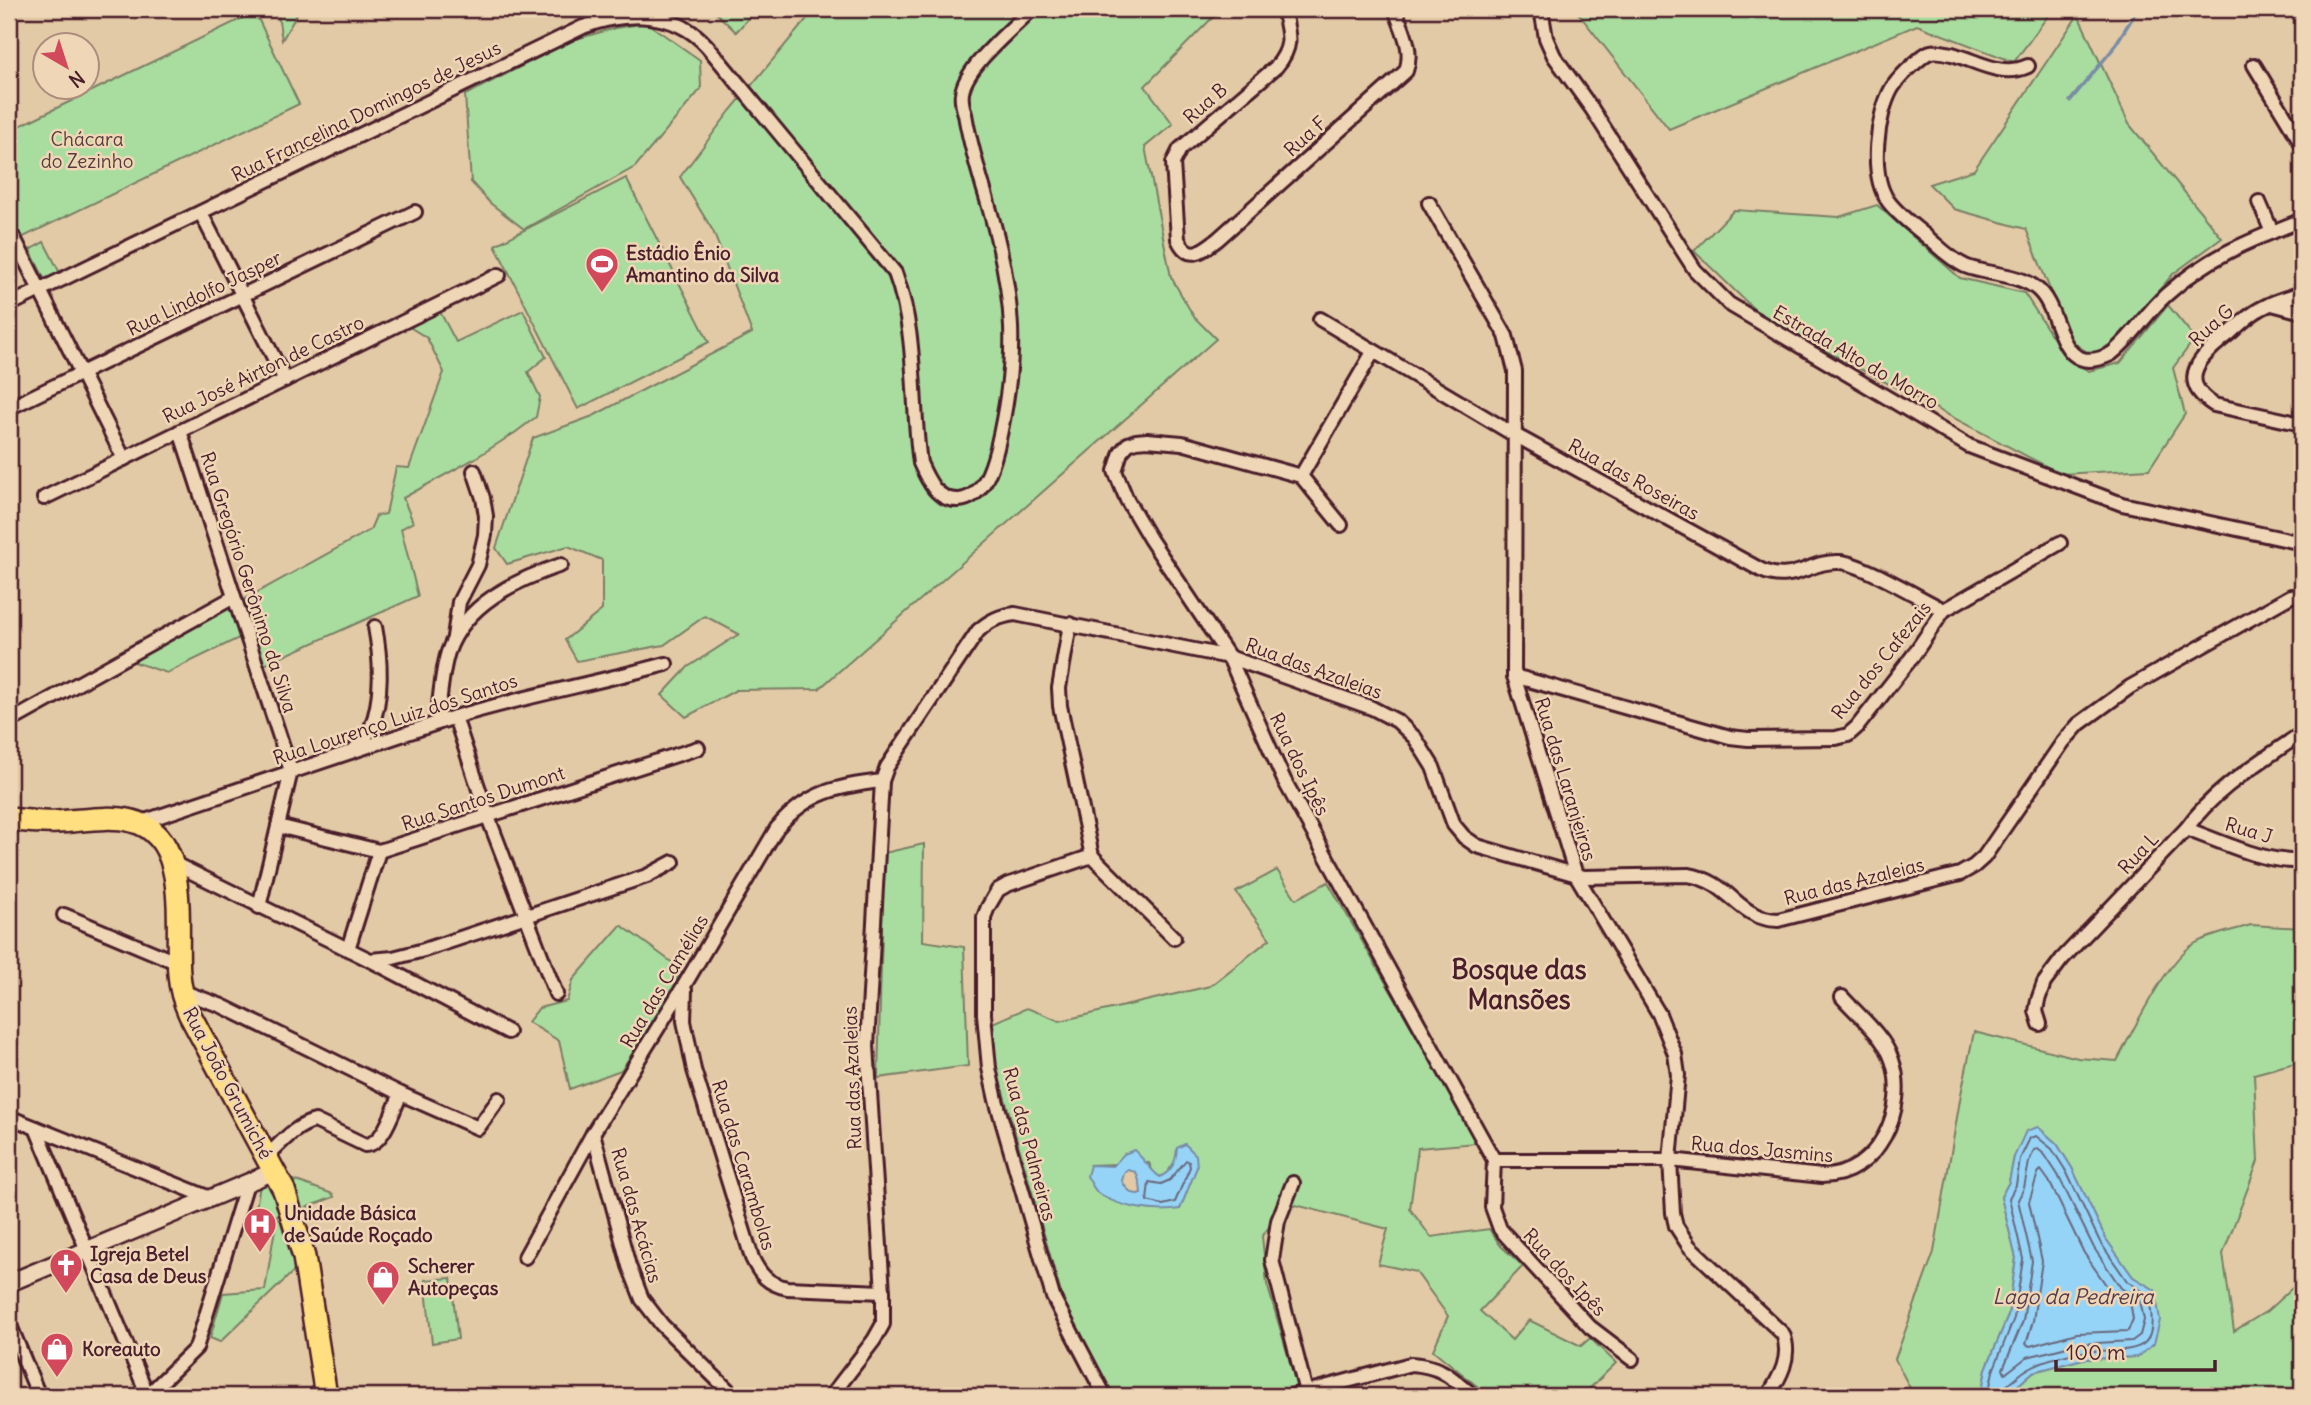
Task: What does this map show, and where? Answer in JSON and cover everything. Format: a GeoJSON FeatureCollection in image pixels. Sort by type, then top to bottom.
{"type":"FeatureCollection","features":[{"type":"Feature","properties":{"kind":"main road"},"geometry":{"type":"LineString","coordinates":[[9,819],[45,822],[123,819],[139,823]]}},
{"type":"Feature","properties":{"kind":"main road","name":"Rua João Grumiché"},"geometry":{"type":"LineString","coordinates":[[139,823],[157,836],[173,863],[181,991],[190,1015],[271,1163],[287,1201],[304,1258],[326,1396]]}},
{"type":"Feature","properties":{"kind":"street","name":"Rua Francelina Domingos de Jesus"},"geometry":{"type":"LineString","coordinates":[[9,305],[583,27],[607,20],[666,19],[692,31],[707,46],[895,273],[904,297],[912,341],[920,463],[928,481],[940,496],[954,500],[969,499],[980,488],[993,464],[1011,377],[1013,325],[1007,280],[961,96],[965,81],[978,64],[1032,9]]}},
{"type":"Feature","properties":{"kind":"street","name":"Rua B"},"geometry":{"type":"LineString","coordinates":[[1178,239],[1173,163],[1180,149],[1276,67],[1287,54],[1289,43],[1283,9]]}},
{"type":"Feature","properties":{"kind":"street","name":"Rua F"},"geometry":{"type":"LineString","coordinates":[[1178,239],[1190,253],[1202,251],[1406,71],[1410,59],[1409,47],[1395,9]]}},
{"type":"Feature","properties":{"kind":"street","name":"Estrada Alto do Morro"},"geometry":{"type":"LineString","coordinates":[[1541,9],[1546,38],[1554,56],[1592,109],[1695,270],[1711,288],[1738,310],[1969,446],[2122,504],[2302,543]]}},
{"type":"Feature","properties":{"kind":"street"},"geometry":{"type":"LineString","coordinates":[[2028,66],[2004,72],[1942,52],[1930,52],[1919,60],[1895,84],[1886,100],[1878,140],[1880,181],[1889,203],[1950,257],[1972,269],[2034,286],[2043,295],[2068,350],[2078,357],[2101,359],[2110,354],[2190,275],[2220,255],[2302,220]]}},
{"type":"Feature","properties":{"kind":"street"},"geometry":{"type":"LineString","coordinates":[[2255,65],[2302,144]]}},
{"type":"Feature","properties":{"kind":"street"},"geometry":{"type":"LineString","coordinates":[[2259,202],[2272,232]]}},
{"type":"Feature","properties":{"kind":"street","name":"Rua das Laranjeiras"},"geometry":{"type":"LineString","coordinates":[[1429,203],[1499,322],[1512,350],[1515,371],[1514,676],[1576,875],[1659,1014],[1670,1038],[1678,1075],[1670,1160],[1673,1213],[1681,1235],[1689,1246],[1783,1334],[1787,1354],[1779,1378],[1768,1396]]}},
{"type":"Feature","properties":{"kind":"street","name":"Rua Lindolfo Jasper"},"geometry":{"type":"LineString","coordinates":[[9,408],[415,212]]}},
{"type":"Feature","properties":{"kind":"street"},"geometry":{"type":"LineString","coordinates":[[201,213],[285,380]]}},
{"type":"Feature","properties":{"kind":"street"},"geometry":{"type":"LineString","coordinates":[[14,238],[124,459]]}},
{"type":"Feature","properties":{"kind":"street","name":"Rua José Airton de Castro"},"geometry":{"type":"LineString","coordinates":[[44,498],[499,275]]}},
{"type":"Feature","properties":{"kind":"street","name":"Rua G"},"geometry":{"type":"LineString","coordinates":[[2302,293],[2271,303],[2253,313],[2205,353],[2195,370],[2194,380],[2205,398],[2214,405],[2302,424]]}},
{"type":"Feature","properties":{"kind":"street"},"geometry":{"type":"LineString","coordinates":[[2271,303],[2302,312]]}},
{"type":"Feature","properties":{"kind":"street","name":"Rua das Roseiras"},"geometry":{"type":"LineString","coordinates":[[1320,319],[1513,434],[1772,576],[1791,575],[1831,562],[1841,562],[1863,569],[1944,610]]}},
{"type":"Feature","properties":{"kind":"street"},"geometry":{"type":"LineString","coordinates":[[1341,525],[1301,476],[1373,352]]}},
{"type":"Feature","properties":{"kind":"street","name":"Rua Gregório Gerônimo da Silva"},"geometry":{"type":"LineString","coordinates":[[180,431],[290,771]]}},
{"type":"Feature","properties":{"kind":"street","name":"Rua dos Ipês"},"geometry":{"type":"LineString","coordinates":[[1301,476],[1182,443],[1136,441],[1121,452],[1115,471],[1133,509],[1229,657],[1284,780],[1494,1160],[1492,1207],[1500,1229],[1590,1327],[1632,1359]]}},
{"type":"Feature","properties":{"kind":"street"},"geometry":{"type":"LineString","coordinates":[[437,723],[445,665],[453,640],[459,602],[478,565],[485,535],[484,498],[474,471]]}},
{"type":"Feature","properties":{"kind":"street","name":"Rua dos Cafezais"},"geometry":{"type":"LineString","coordinates":[[1514,676],[1730,737],[1836,738],[1848,735],[1857,727],[1912,657],[1944,610],[2060,543]]}},
{"type":"Feature","properties":{"kind":"street"},"geometry":{"type":"LineString","coordinates":[[453,640],[465,621],[486,601],[532,576],[561,565]]}},
{"type":"Feature","properties":{"kind":"street","name":"Rua das Azaleias"},"geometry":{"type":"LineString","coordinates":[[831,1396],[883,1324],[867,1046],[882,781],[887,767],[978,631],[988,622],[1015,614],[1229,657],[1372,708],[1397,721],[1415,738],[1427,757],[1454,825],[1464,837],[1477,846],[1576,875],[1688,875],[1704,878],[1725,891],[1756,917],[1779,920],[1960,874],[1974,866],[1984,857],[2063,742],[2079,724],[2130,687],[2291,596]]}},
{"type":"Feature","properties":{"kind":"street"},"geometry":{"type":"LineString","coordinates":[[9,706],[13,719],[234,597]]}},
{"type":"Feature","properties":{"kind":"street"},"geometry":{"type":"LineString","coordinates":[[1070,625],[1059,688],[1060,706],[1092,856],[1174,937]]}},
{"type":"Feature","properties":{"kind":"street"},"geometry":{"type":"LineString","coordinates":[[354,750],[369,733],[375,711],[379,664],[375,627]]}},
{"type":"Feature","properties":{"kind":"street","name":"Rua Lourenço Luiz dos Santos"},"geometry":{"type":"LineString","coordinates":[[139,823],[455,716],[503,702],[666,664]]}},
{"type":"Feature","properties":{"kind":"street"},"geometry":{"type":"LineString","coordinates":[[455,716],[488,817],[556,995]]}},
{"type":"Feature","properties":{"kind":"street","name":"Rua L"},"geometry":{"type":"LineString","coordinates":[[2040,1024],[2036,1011],[2038,1000],[2044,984],[2062,959],[2224,787],[2302,733]]}},
{"type":"Feature","properties":{"kind":"street","name":"Rua Santos Dumont"},"geometry":{"type":"LineString","coordinates":[[379,851],[698,748]]}},
{"type":"Feature","properties":{"kind":"street"},"geometry":{"type":"LineString","coordinates":[[259,907],[290,771]]}},
{"type":"Feature","properties":{"kind":"street","name":"Rua das Camélias"},"geometry":{"type":"LineString","coordinates":[[525,1257],[593,1133],[685,984],[764,848],[785,818],[809,799],[830,789],[882,781]]}},
{"type":"Feature","properties":{"kind":"street"},"geometry":{"type":"LineString","coordinates":[[278,826],[379,851],[348,949]]}},
{"type":"Feature","properties":{"kind":"street","name":"Rua J"},"geometry":{"type":"LineString","coordinates":[[2186,830],[2262,855],[2302,861]]}},
{"type":"Feature","properties":{"kind":"street","name":"Rua das Palmeiras"},"geometry":{"type":"LineString","coordinates":[[1092,856],[1007,885],[993,896],[984,917],[984,1014],[989,1068],[996,1100],[1053,1297],[1105,1396]]}},
{"type":"Feature","properties":{"kind":"street"},"geometry":{"type":"LineString","coordinates":[[370,960],[393,958],[424,950],[647,876],[673,862]]}},
{"type":"Feature","properties":{"kind":"street"},"geometry":{"type":"LineString","coordinates":[[173,863],[509,1032]]}},
{"type":"Feature","properties":{"kind":"street"},"geometry":{"type":"LineString","coordinates":[[64,915],[178,963]]}},
{"type":"Feature","properties":{"kind":"street","name":"Rua das Carambolas"},"geometry":{"type":"LineString","coordinates":[[685,984],[684,1021],[694,1070],[758,1271],[776,1285],[787,1288],[883,1292]]}},
{"type":"Feature","properties":{"kind":"street"},"geometry":{"type":"LineString","coordinates":[[181,991],[222,1006],[401,1094],[478,1128],[499,1099]]}},
{"type":"Feature","properties":{"kind":"street","name":"Rua dos Jasmins"},"geometry":{"type":"LineString","coordinates":[[1494,1160],[1670,1160],[1836,1176],[1856,1167],[1885,1133],[1896,1110],[1896,1074],[1889,1052],[1878,1036],[1842,997]]}},
{"type":"Feature","properties":{"kind":"street"},"geometry":{"type":"LineString","coordinates":[[9,1283],[247,1182],[271,1163],[294,1132],[305,1124],[315,1121],[365,1145],[373,1145],[379,1139],[401,1094]]}},
{"type":"Feature","properties":{"kind":"street"},"geometry":{"type":"LineString","coordinates":[[9,1117],[210,1198]]}},
{"type":"Feature","properties":{"kind":"street"},"geometry":{"type":"LineString","coordinates":[[36,1128],[147,1396],[196,1348],[247,1182]]}},
{"type":"Feature","properties":{"kind":"street","name":"Rua das Acácias"},"geometry":{"type":"LineString","coordinates":[[593,1133],[629,1266],[642,1299],[662,1325],[734,1396]]}},
{"type":"Feature","properties":{"kind":"street"},"geometry":{"type":"LineString","coordinates":[[1293,1183],[1275,1232],[1272,1260],[1306,1392]]}},
{"type":"Feature","properties":{"kind":"street"},"geometry":{"type":"LineString","coordinates":[[9,1322],[39,1396]]}},
{"type":"Feature","properties":{"kind":"street"},"geometry":{"type":"LineString","coordinates":[[1291,1396],[1411,1364],[1428,1365],[1443,1370],[1473,1396]]}},
{"type":"Feature","properties":{"kind":"green space"},"geometry":{"type":"Polygon","coordinates":[[[277,9],[300,9],[282,40],[277,9]]]}},
{"type":"Feature","properties":{"kind":"green space"},"geometry":{"type":"Polygon","coordinates":[[[712,9],[757,9],[736,32],[712,9]]]}},
{"type":"Feature","properties":{"kind":"green space"},"geometry":{"type":"Polygon","coordinates":[[[815,9],[1221,9],[1145,86],[1173,124],[1145,147],[1171,277],[1194,317],[1216,339],[819,689],[736,690],[686,717],[662,695],[688,667],[739,634],[705,616],[664,645],[577,661],[565,640],[602,610],[602,560],[568,546],[507,564],[496,548],[533,438],[593,416],[752,333],[713,231],[680,177],[730,111],[815,9]]]}},
{"type":"Feature","properties":{"kind":"green space"},"geometry":{"type":"Polygon","coordinates":[[[1575,9],[2053,9],[2014,62],[1917,25],[1669,129],[1575,9]]]}},
{"type":"Feature","properties":{"kind":"green space","name":"Chácara do Zezinho"},"geometry":{"type":"Polygon","coordinates":[[[255,12],[299,104],[9,244],[9,131],[69,102],[102,102],[102,86],[255,12]]]}},
{"type":"Feature","properties":{"kind":"green space"},"geometry":{"type":"Polygon","coordinates":[[[2078,15],[2129,124],[2222,238],[2173,274],[2114,343],[2091,355],[2070,340],[2026,229],[1954,209],[1929,184],[1974,170],[2078,15]]]}},
{"type":"Feature","properties":{"kind":"green space"},"geometry":{"type":"Polygon","coordinates":[[[647,23],[700,60],[701,89],[635,167],[524,229],[490,203],[471,182],[465,95],[573,40],[615,28],[647,23]]]}},
{"type":"Feature","properties":{"kind":"green space","name":"Estádio Ênio Amantino da Silva"},"geometry":{"type":"Polygon","coordinates":[[[626,178],[709,342],[578,409],[495,245],[626,178]]]}},
{"type":"Feature","properties":{"kind":"green space"},"geometry":{"type":"Polygon","coordinates":[[[1877,205],[1960,278],[2024,293],[2067,359],[2089,371],[2120,363],[2168,305],[2195,338],[2173,368],[2185,414],[2149,469],[2061,474],[1763,318],[1694,251],[1734,210],[1839,217],[1877,205]]]}},
{"type":"Feature","properties":{"kind":"green space"},"geometry":{"type":"Polygon","coordinates":[[[44,242],[60,273],[45,280],[30,250],[44,242]]]}},
{"type":"Feature","properties":{"kind":"green space"},"geometry":{"type":"Polygon","coordinates":[[[439,310],[456,342],[523,310],[546,357],[528,372],[540,397],[536,417],[474,459],[403,498],[413,522],[401,529],[418,596],[264,665],[240,602],[370,530],[376,516],[386,514],[396,467],[409,468],[444,372],[427,338],[408,326],[439,310]]]}},
{"type":"Feature","properties":{"kind":"green space"},"geometry":{"type":"Polygon","coordinates":[[[231,603],[241,637],[167,673],[128,660],[231,603]]]}},
{"type":"Feature","properties":{"kind":"green space"},"geometry":{"type":"Polygon","coordinates":[[[924,844],[923,941],[964,947],[968,1066],[878,1078],[884,853],[924,844]]]}},
{"type":"Feature","properties":{"kind":"green space"},"geometry":{"type":"Polygon","coordinates":[[[1277,870],[1296,899],[1328,882],[1478,1143],[1418,1148],[1410,1209],[1431,1237],[1489,1229],[1501,1246],[1523,1266],[1480,1311],[1512,1340],[1529,1320],[1581,1346],[1590,1338],[1616,1363],[1582,1396],[1489,1396],[1433,1350],[1448,1316],[1416,1272],[1378,1264],[1388,1229],[1296,1205],[1274,1221],[1262,1236],[1267,1284],[1297,1386],[1263,1396],[1110,1396],[1065,1307],[995,1064],[990,1024],[1027,1008],[1060,1021],[1210,986],[1270,939],[1236,892],[1277,870]],[[1176,1160],[1167,1173],[1160,1177],[1153,1172],[1149,1163],[1090,1165],[1133,1207],[1154,1210],[1180,1209],[1185,1196],[1176,1160]]]}},
{"type":"Feature","properties":{"kind":"green space"},"geometry":{"type":"Polygon","coordinates":[[[621,925],[681,969],[669,1000],[621,1070],[570,1089],[559,1041],[528,1022],[539,1008],[567,1001],[573,980],[621,925]]]}},
{"type":"Feature","properties":{"kind":"green space"},"geometry":{"type":"Polygon","coordinates":[[[2251,925],[2302,928],[2302,1061],[2254,1074],[2258,1161],[2223,1254],[2234,1331],[2267,1311],[2302,1279],[2302,1396],[2006,1396],[2033,1372],[2083,1359],[2137,1357],[2155,1290],[2133,1277],[2106,1239],[2072,1168],[2057,1144],[2038,1127],[2014,1157],[2009,1182],[2001,1197],[2016,1258],[2008,1316],[1986,1369],[1981,1396],[1914,1396],[1895,1359],[1934,1252],[1974,1032],[2078,1058],[2117,1061],[2162,980],[2184,952],[2207,938],[2251,925]]]}},
{"type":"Feature","properties":{"kind":"green space"},"geometry":{"type":"Polygon","coordinates":[[[288,1178],[333,1194],[334,1197],[300,1210],[288,1178]]]}},
{"type":"Feature","properties":{"kind":"green space"},"geometry":{"type":"Polygon","coordinates":[[[271,1182],[297,1268],[220,1342],[210,1338],[223,1293],[265,1290],[277,1216],[256,1208],[260,1185],[271,1182]]]}},
{"type":"Feature","properties":{"kind":"green space"},"geometry":{"type":"Polygon","coordinates":[[[451,1278],[458,1339],[432,1343],[425,1280],[451,1278]]]}},
{"type":"Feature","properties":{"kind":"water","name":"Lago da Pedreira"},"geometry":{"type":"Polygon","coordinates":[[[2038,1127],[2057,1144],[2072,1168],[2106,1239],[2133,1277],[2155,1290],[2160,1320],[2154,1344],[2137,1357],[2083,1359],[2033,1372],[2006,1396],[1981,1396],[1986,1369],[2008,1316],[2016,1258],[2001,1197],[2009,1182],[2014,1157],[2026,1131],[2038,1127]]]}},
{"type":"Feature","properties":{"kind":"water"},"geometry":{"type":"Polygon","coordinates":[[[1185,1144],[1196,1155],[1197,1167],[1180,1209],[1149,1210],[1117,1203],[1099,1194],[1087,1176],[1090,1165],[1113,1166],[1124,1154],[1134,1150],[1160,1177],[1173,1166],[1177,1148],[1185,1144]],[[1128,1170],[1122,1181],[1129,1191],[1138,1194],[1141,1193],[1136,1172],[1128,1170]]]}},
{"type":"Feature","properties":{"kind":"waterway"},"geometry":{"type":"LineString","coordinates":[[2070,101],[2112,50],[2138,9]]}},
{"type":"Feature","properties":{"kind":"place","name":"Estádio Ênio Amantino da Silva"},"geometry":{"type":"Point","coordinates":[602,294]}},
{"type":"Feature","properties":{"kind":"place","name":"Unidade Básica de Saúde Roçado"},"geometry":{"type":"Point","coordinates":[260,1254]}},
{"type":"Feature","properties":{"kind":"place","name":"Igreja Betel Casa de Deus"},"geometry":{"type":"Point","coordinates":[66,1295]}},
{"type":"Feature","properties":{"kind":"place","name":"Scherer Autopeças"},"geometry":{"type":"Point","coordinates":[383,1307]}},
{"type":"Feature","properties":{"kind":"place","name":"Koreauto"},"geometry":{"type":"Point","coordinates":[57,1379]}},
{"type":"Feature","properties":{"kind":"district","name":"Bosque das Mansões"},"geometry":{"type":"Point","coordinates":[1519,985]}}]}
